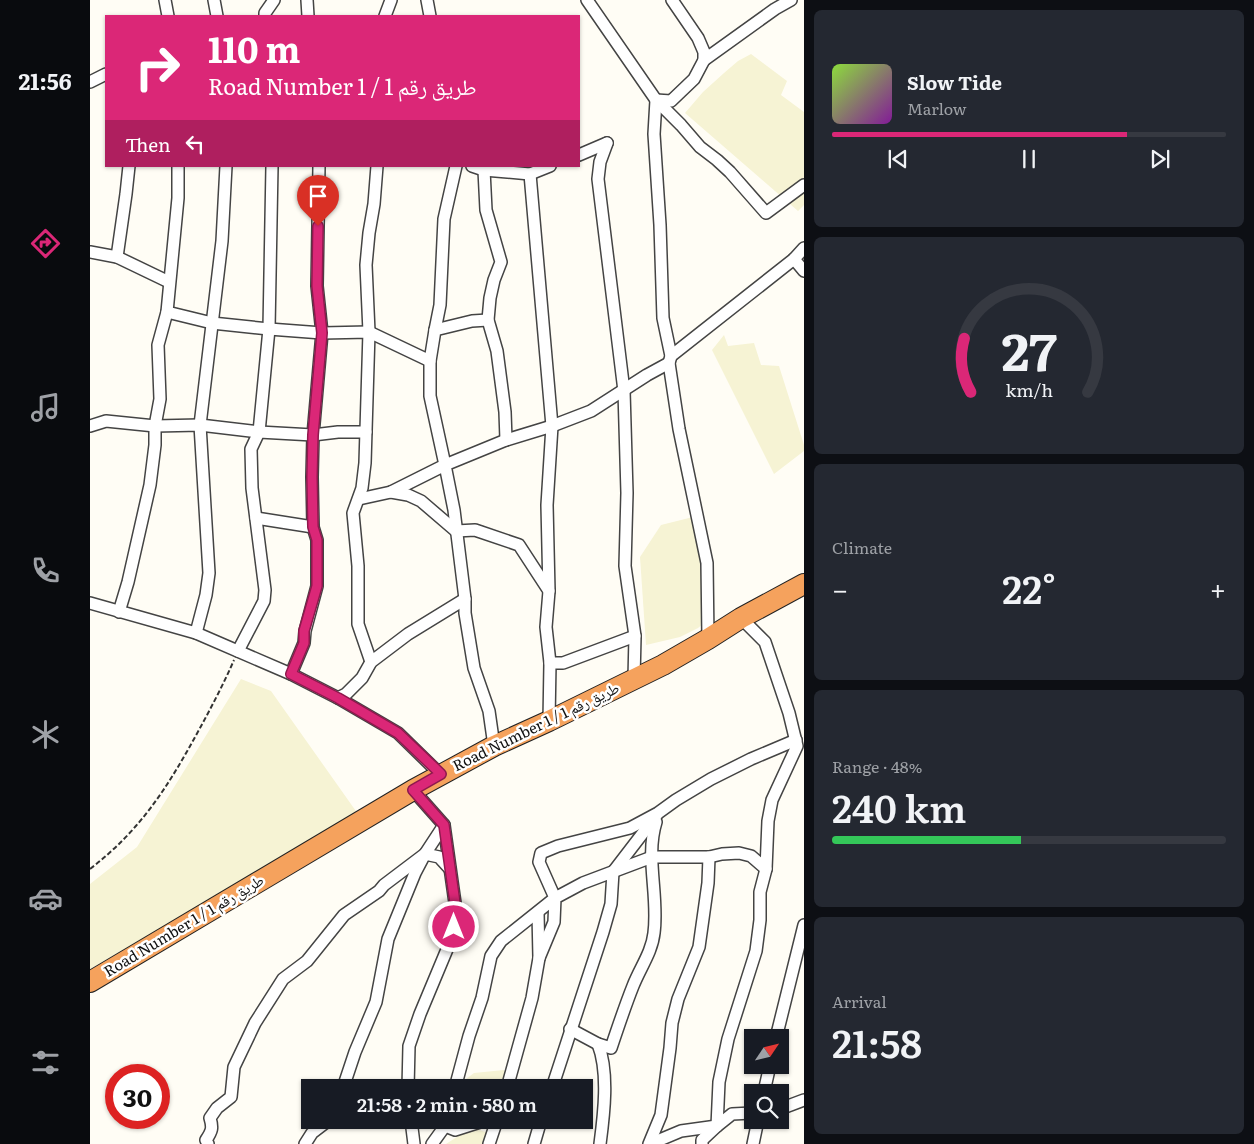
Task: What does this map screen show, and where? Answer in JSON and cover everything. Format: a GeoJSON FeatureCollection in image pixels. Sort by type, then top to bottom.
{"type":"FeatureCollection","features":[{"type":"Feature","properties":{"kind":"highway","name":"Road Number 1 / طريق رقم 1"},"geometry":{"type":"LineString","coordinates":[[90,982],[441,774],[494,746],[634,679],[708,640],[741,618],[804,584]]}},
{"type":"Feature","properties":{"kind":"street"},"geometry":{"type":"LineString","coordinates":[[165,0],[168,15]]}},
{"type":"Feature","properties":{"kind":"street"},"geometry":{"type":"LineString","coordinates":[[214,0],[217,15]]}},
{"type":"Feature","properties":{"kind":"street"},"geometry":{"type":"LineString","coordinates":[[265,15],[274,0]]}},
{"type":"Feature","properties":{"kind":"street"},"geometry":{"type":"LineString","coordinates":[[307,0],[308,15]]}},
{"type":"Feature","properties":{"kind":"street"},"geometry":{"type":"LineString","coordinates":[[385,15],[391,0]]}},
{"type":"Feature","properties":{"kind":"street"},"geometry":{"type":"LineString","coordinates":[[426,0],[430,15]]}},
{"type":"Feature","properties":{"kind":"street"},"geometry":{"type":"LineString","coordinates":[[587,0],[656,100],[700,147],[730,172],[766,213],[804,185]]}},
{"type":"Feature","properties":{"kind":"street"},"geometry":{"type":"LineString","coordinates":[[672,0],[698,38],[704,52],[704,60]]}},
{"type":"Feature","properties":{"kind":"street"},"geometry":{"type":"LineString","coordinates":[[656,100],[672,102],[694,79],[704,60],[772,4],[791,0]]}},
{"type":"Feature","properties":{"kind":"street"},"geometry":{"type":"LineString","coordinates":[[90,82],[105,74]]}},
{"type":"Feature","properties":{"kind":"street"},"geometry":{"type":"LineString","coordinates":[[656,100],[654,134],[660,225],[663,318],[679,429],[707,563],[708,640]]}},
{"type":"Feature","properties":{"kind":"street"},"geometry":{"type":"LineString","coordinates":[[580,155],[607,143],[600,162],[598,180],[624,391],[627,493],[626,566],[635,636],[634,679]]}},
{"type":"Feature","properties":{"kind":"street"},"geometry":{"type":"LineString","coordinates":[[117,257],[128,167]]}},
{"type":"Feature","properties":{"kind":"street"},"geometry":{"type":"LineString","coordinates":[[119,612],[128,582],[150,485],[155,446],[155,426],[160,399],[158,345],[167,312],[176,229],[178,167]]}},
{"type":"Feature","properties":{"kind":"street"},"geometry":{"type":"LineString","coordinates":[[196,633],[206,595],[209,573],[200,425],[222,241],[226,167]]}},
{"type":"Feature","properties":{"kind":"street"},"geometry":{"type":"LineString","coordinates":[[238,651],[264,601],[265,590],[252,488],[251,449],[259,432],[266,378],[269,329],[272,167]]}},
{"type":"Feature","properties":{"kind":"street"},"geometry":{"type":"LineString","coordinates":[[291,674],[304,643],[304,631],[317,586],[317,540],[313,527],[313,435],[322,333],[317,286],[319,167]]}},
{"type":"Feature","properties":{"kind":"street"},"geometry":{"type":"LineString","coordinates":[[371,662],[358,624],[358,566],[353,513],[359,499],[364,470],[369,332],[366,265],[377,167]]}},
{"type":"Feature","properties":{"kind":"street"},"geometry":{"type":"LineString","coordinates":[[456,167],[444,219],[440,305],[430,362],[430,396],[454,510],[465,613],[474,668],[489,711],[494,746]]}},
{"type":"Feature","properties":{"kind":"street"},"geometry":{"type":"LineString","coordinates":[[475,167],[484,170],[530,174],[548,167]]}},
{"type":"Feature","properties":{"kind":"street"},"geometry":{"type":"LineString","coordinates":[[484,170],[486,210],[501,262],[494,280],[488,320],[497,351],[505,412],[506,440]]}},
{"type":"Feature","properties":{"kind":"street"},"geometry":{"type":"LineString","coordinates":[[530,174],[552,426],[547,505],[549,591],[546,627],[550,663],[549,721]]}},
{"type":"Feature","properties":{"kind":"street"},"geometry":{"type":"LineString","coordinates":[[359,499],[391,492],[445,465],[506,440],[591,412],[670,360],[794,259],[804,248]]}},
{"type":"Feature","properties":{"kind":"street"},"geometry":{"type":"LineString","coordinates":[[90,252],[117,257],[169,282]]}},
{"type":"Feature","properties":{"kind":"street"},"geometry":{"type":"LineString","coordinates":[[794,259],[804,271]]}},
{"type":"Feature","properties":{"kind":"street"},"geometry":{"type":"LineString","coordinates":[[167,312],[212,323],[269,329],[322,333],[369,332],[430,362]]}},
{"type":"Feature","properties":{"kind":"street"},"geometry":{"type":"LineString","coordinates":[[435,330],[472,321],[488,320]]}},
{"type":"Feature","properties":{"kind":"street"},"geometry":{"type":"LineString","coordinates":[[90,426],[106,421],[155,426],[200,425],[259,432],[313,435],[338,432],[366,432]]}},
{"type":"Feature","properties":{"kind":"street"},"geometry":{"type":"LineString","coordinates":[[391,492],[408,495],[421,501],[456,531],[475,530],[519,545],[549,591]]}},
{"type":"Feature","properties":{"kind":"street"},"geometry":{"type":"LineString","coordinates":[[256,518],[313,527]]}},
{"type":"Feature","properties":{"kind":"street"},"geometry":{"type":"LineString","coordinates":[[338,698],[346,694],[362,678],[371,662],[408,634],[465,599]]}},
{"type":"Feature","properties":{"kind":"street"},"geometry":{"type":"LineString","coordinates":[[90,603],[196,633],[291,674],[338,698],[398,733],[441,774]]}},
{"type":"Feature","properties":{"kind":"street"},"geometry":{"type":"LineString","coordinates":[[717,1126],[718,1082],[728,1039],[756,951],[760,920],[760,892],[766,869],[768,821],[772,800],[799,743],[765,642],[741,618]]}},
{"type":"Feature","properties":{"kind":"street"},"geometry":{"type":"LineString","coordinates":[[550,663],[563,663],[635,636]]}},
{"type":"Feature","properties":{"kind":"street"},"geometry":{"type":"LineString","coordinates":[[539,958],[554,922],[555,898],[539,862],[541,854],[558,846],[630,828],[658,813],[711,779],[751,759],[799,743]]}},
{"type":"Feature","properties":{"kind":"street"},"geometry":{"type":"LineString","coordinates":[[408,1079],[409,1046],[448,947],[454,927],[456,910],[444,825],[413,790]]}},
{"type":"Feature","properties":{"kind":"street"},"geometry":{"type":"LineString","coordinates":[[570,1029],[598,1044],[611,1048],[633,986],[651,948],[655,920],[655,892],[651,836],[658,813]]}},
{"type":"Feature","properties":{"kind":"street"},"geometry":{"type":"LineString","coordinates":[[555,1079],[603,932],[610,904],[613,872],[658,813]]}},
{"type":"Feature","properties":{"kind":"street"},"geometry":{"type":"LineString","coordinates":[[346,1079],[376,1002],[388,939],[415,873],[444,825]]}},
{"type":"Feature","properties":{"kind":"street"},"geometry":{"type":"LineString","coordinates":[[457,1079],[482,998],[490,956],[501,941],[555,898],[583,883],[652,857],[709,857],[739,853],[751,856],[766,869]]}},
{"type":"Feature","properties":{"kind":"street"},"geometry":{"type":"LineString","coordinates":[[425,854],[439,858],[450,869]]}},
{"type":"Feature","properties":{"kind":"street"},"geometry":{"type":"LineString","coordinates":[[208,1144],[206,1140],[213,1127],[210,1118],[217,1108],[231,1097],[234,1066],[255,1024],[283,979],[307,961],[344,915],[379,891],[384,884],[425,854]]}},
{"type":"Feature","properties":{"kind":"street"},"geometry":{"type":"LineString","coordinates":[[649,1144],[661,1115],[670,1055],[672,1023],[678,999],[699,947],[708,883],[709,857]]}},
{"type":"Feature","properties":{"kind":"street"},"geometry":{"type":"LineString","coordinates":[[510,1079],[532,998],[539,958],[538,913]]}},
{"type":"Feature","properties":{"kind":"street"},"geometry":{"type":"LineString","coordinates":[[778,1029],[804,925]]}},
{"type":"Feature","properties":{"kind":"street"},"geometry":{"type":"LineString","coordinates":[[598,1044],[604,1070],[603,1122],[600,1144]]}},
{"type":"Feature","properties":{"kind":"street"},"geometry":{"type":"LineString","coordinates":[[789,1106],[804,1100]]}},
{"type":"Feature","properties":{"kind":"street"},"geometry":{"type":"LineString","coordinates":[[702,1144],[702,1140],[732,1114],[744,1113]]}},
{"type":"Feature","properties":{"kind":"street"},"geometry":{"type":"LineString","coordinates":[[649,1144],[681,1131],[717,1126]]}},
{"type":"Feature","properties":{"kind":"street"},"geometry":{"type":"LineString","coordinates":[[305,1144],[312,1133],[317,1129]]}},
{"type":"Feature","properties":{"kind":"street"},"geometry":{"type":"LineString","coordinates":[[412,1129],[414,1144]]}},
{"type":"Feature","properties":{"kind":"street"},"geometry":{"type":"LineString","coordinates":[[432,1144],[441,1129]]}},
{"type":"Feature","properties":{"kind":"street"},"geometry":{"type":"LineString","coordinates":[[489,1144],[494,1129]]}},
{"type":"Feature","properties":{"kind":"street"},"geometry":{"type":"LineString","coordinates":[[534,1144],[538,1129]]}},
{"type":"Feature","properties":{"kind":"street"},"geometry":{"type":"LineString","coordinates":[[753,1144],[756,1129]]}},
{"type":"Feature","properties":{"kind":"path"},"geometry":{"type":"LineString","coordinates":[[90,869],[120,844],[141,821],[168,786],[218,696],[238,651]]}},
{"type":"Feature","properties":{"kind":"shaded area"},"geometry":{"type":"Polygon","coordinates":[[[751,54],[787,81],[781,95],[804,112],[804,205],[798,211],[685,113],[703,92],[724,73],[738,61],[751,54]]]}},
{"type":"Feature","properties":{"kind":"shaded area"},"geometry":{"type":"Polygon","coordinates":[[[724,335],[728,346],[754,343],[761,365],[779,366],[804,445],[804,451],[774,474],[712,350],[724,335]]]}},
{"type":"Feature","properties":{"kind":"shaded area"},"geometry":{"type":"Polygon","coordinates":[[[693,517],[711,617],[698,628],[680,637],[646,645],[640,557],[661,525],[693,517]]]}},
{"type":"Feature","properties":{"kind":"shaded area"},"geometry":{"type":"Polygon","coordinates":[[[241,679],[271,691],[358,814],[90,969],[90,884],[137,847],[241,679]]]}},
{"type":"Feature","properties":{"kind":"shaded area"},"geometry":{"type":"Polygon","coordinates":[[[504,1070],[508,1079],[466,1079],[474,1073],[504,1070]]]}},
{"type":"Feature","properties":{"kind":"shaded area"},"geometry":{"type":"Polygon","coordinates":[[[469,1129],[475,1129],[486,1132],[490,1144],[446,1144],[469,1129]]]}},
{"type":"Feature","properties":{"kind":"route"},"geometry":{"type":"LineString","coordinates":[[318,226],[317,286],[322,333],[313,435],[312,477],[313,527],[317,540],[317,586],[304,631],[304,643],[291,674],[338,698],[398,733],[441,774],[413,790],[444,825],[448,845],[451,886],[456,910],[454,927]]}}]}
